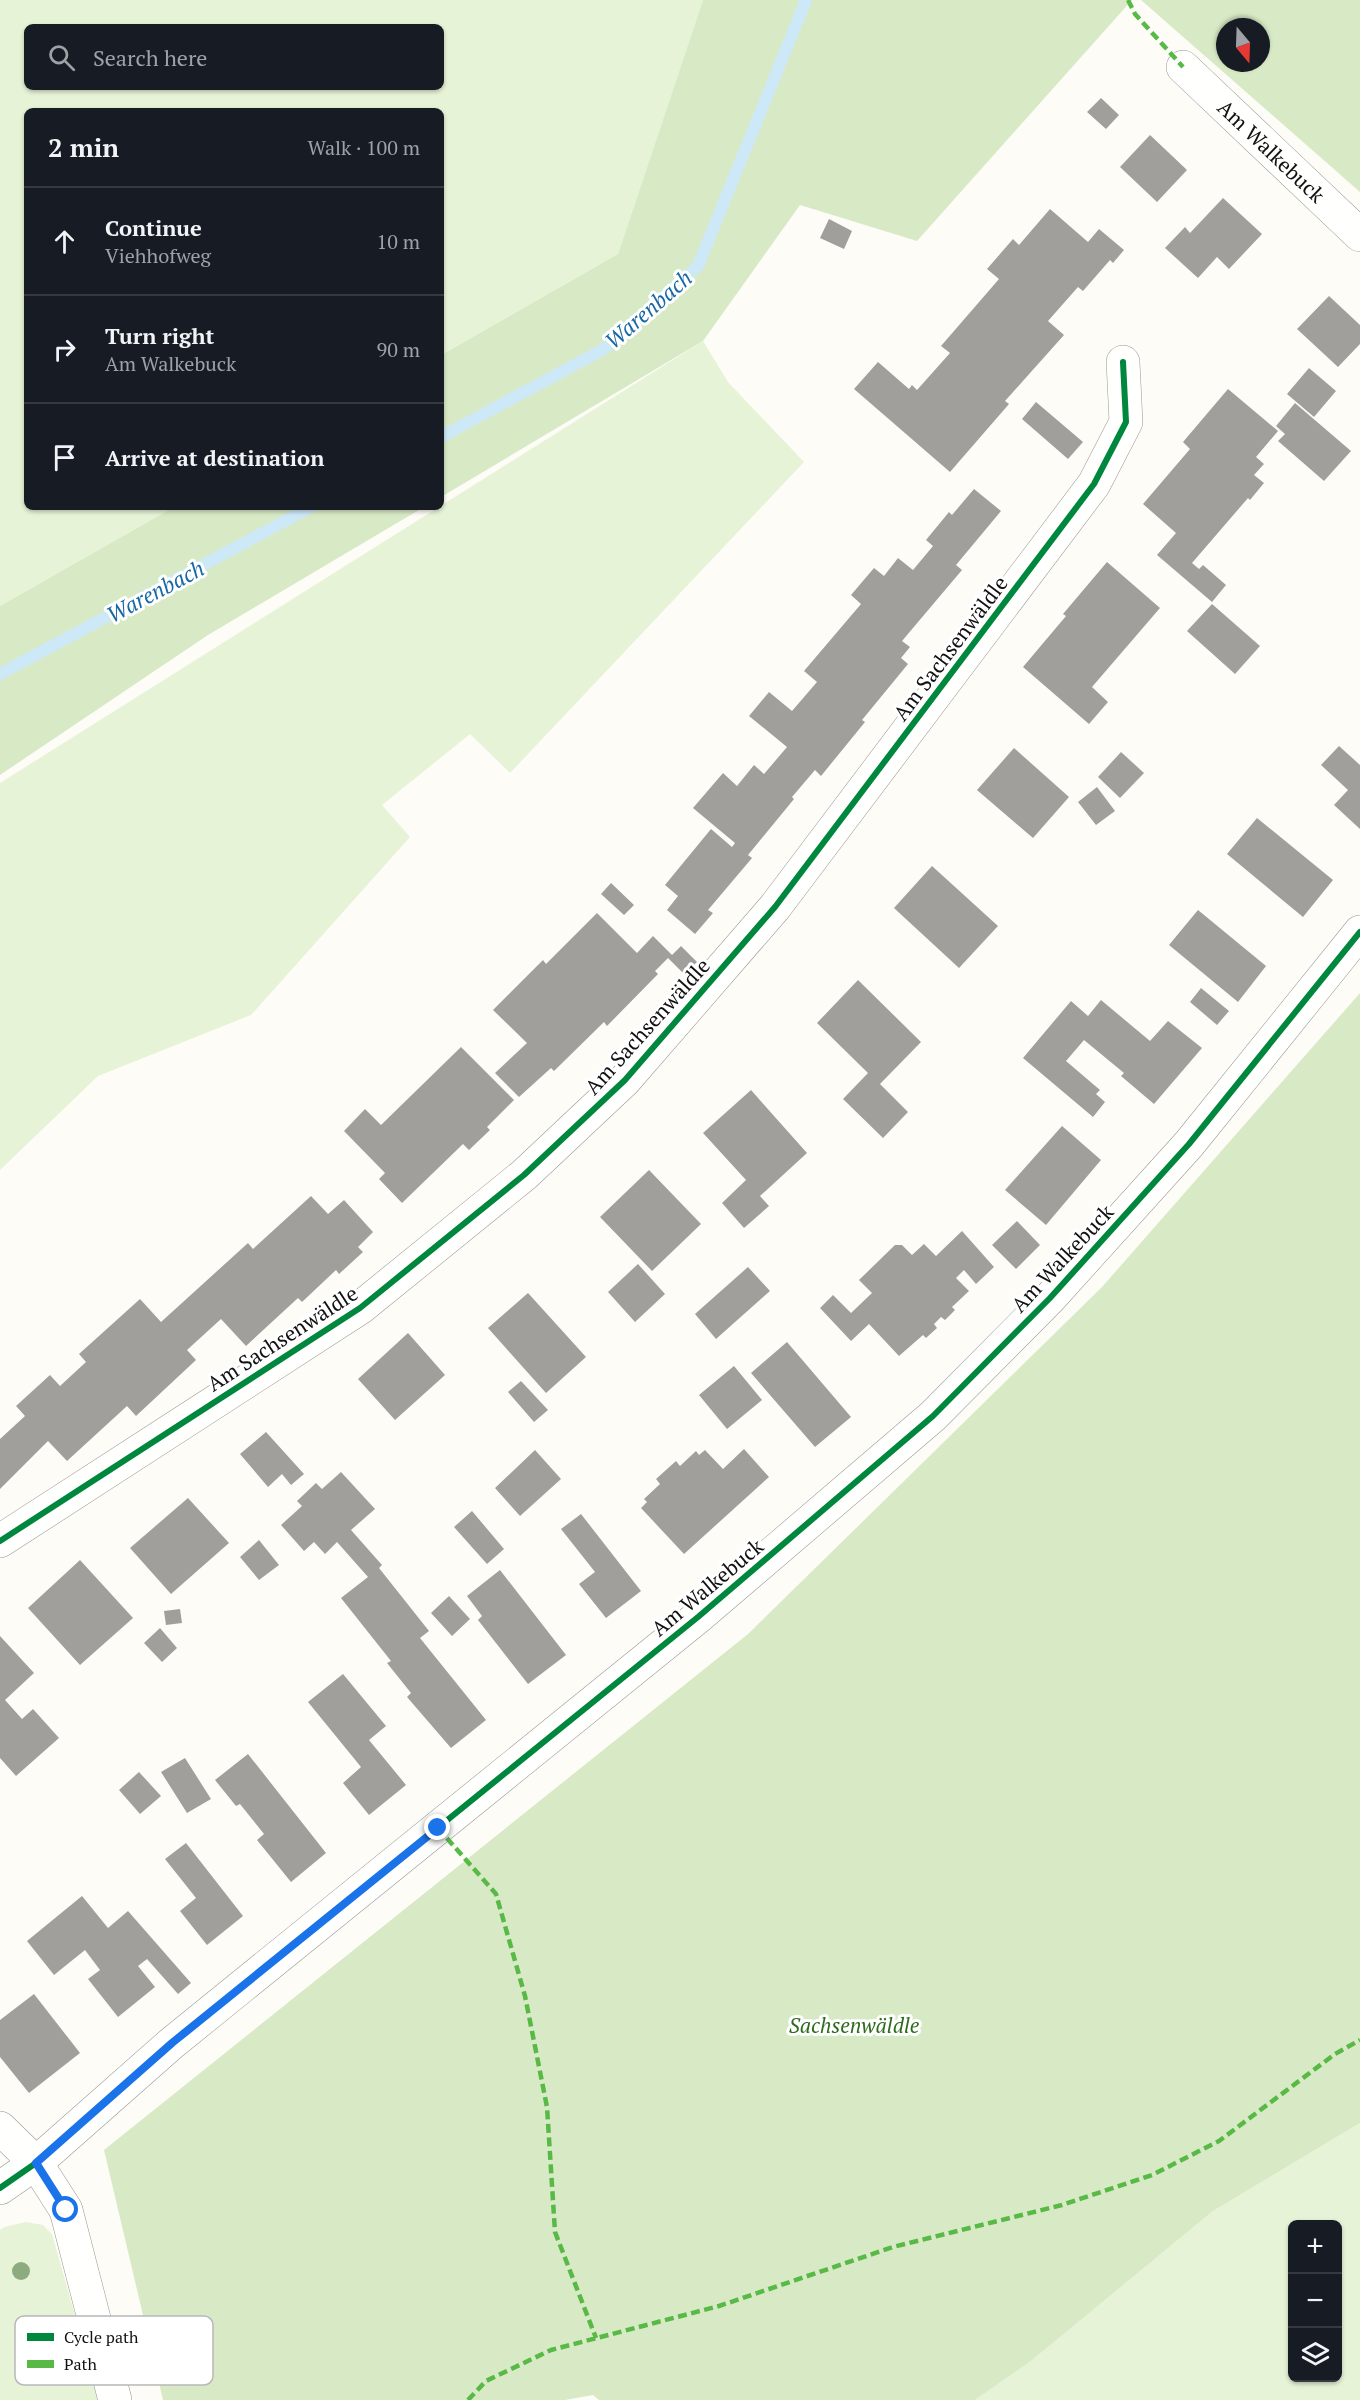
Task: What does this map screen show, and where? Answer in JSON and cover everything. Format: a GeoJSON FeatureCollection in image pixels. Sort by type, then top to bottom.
{"type":"FeatureCollection","features":[{"type":"Feature","properties":{"kind":"street","name":"Am Walkebuck"},"geometry":{"type":"LineString","coordinates":[[1183,67],[1360,235]]}},
{"type":"Feature","properties":{"kind":"street","name":"Am Sachsenwäldle"},"geometry":{"type":"LineString","coordinates":[[0,1541],[360,1308],[524,1175],[625,1080],[775,907],[1094,484],[1126,422],[1123,362]]}},
{"type":"Feature","properties":{"kind":"street","name":"Am Walkebuck"},"geometry":{"type":"LineString","coordinates":[[0,2188],[36,2163],[172,2043],[698,1617],[933,1416],[1050,1298],[1189,1144],[1360,932]]}},
{"type":"Feature","properties":{"kind":"street"},"geometry":{"type":"LineString","coordinates":[[0,2128],[36,2163],[66,2210],[93,2316]]}},
{"type":"Feature","properties":{"kind":"street"},"geometry":{"type":"LineString","coordinates":[[111,2385],[115,2400]]}},
{"type":"Feature","properties":{"kind":"green space"},"geometry":{"type":"Polygon","coordinates":[[[0,0],[703,0],[618,254],[444,353],[444,108],[24,108],[24,510],[169,510],[0,606],[0,0]]]}},
{"type":"Feature","properties":{"kind":"green space"},"geometry":{"type":"Polygon","coordinates":[[[703,0],[1132,0],[917,241],[800,205],[703,341],[444,495],[444,353],[618,254],[703,0]]]}},
{"type":"Feature","properties":{"kind":"green space"},"geometry":{"type":"Polygon","coordinates":[[[1141,0],[1360,0],[1360,192],[1223,72],[1270,72],[1270,18],[1216,18],[1216,66],[1141,0]]]}},
{"type":"Feature","properties":{"kind":"green space"},"geometry":{"type":"Polygon","coordinates":[[[703,341],[728,382],[804,462],[510,773],[470,734],[382,805],[410,837],[251,1015],[98,1076],[0,1170],[0,783],[434,510],[444,510],[444,504],[703,341]]]}},
{"type":"Feature","properties":{"kind":"green space"},"geometry":{"type":"Polygon","coordinates":[[[169,510],[419,510],[208,635],[0,775],[0,606],[169,510]]]}},
{"type":"Feature","properties":{"kind":"green space","name":"Sachsenwäldle"},"geometry":{"type":"Polygon","coordinates":[[[1360,993],[1360,2123],[1213,2211],[1031,2361],[975,2400],[599,2400],[593,2395],[565,2400],[163,2400],[159,2385],[213,2385],[213,2316],[143,2316],[104,2150],[748,1634],[1102,1287],[1360,993]]]}},
{"type":"Feature","properties":{"kind":"green space"},"geometry":{"type":"Polygon","coordinates":[[[1360,2123],[1360,2400],[975,2400],[1031,2361],[1213,2211],[1360,2123]]]}},
{"type":"Feature","properties":{"kind":"green space"},"geometry":{"type":"Polygon","coordinates":[[[26,2222],[43,2225],[52,2234],[75,2316],[15,2316],[15,2385],[95,2385],[99,2400],[0,2400],[0,2230],[26,2222]]]}},
{"type":"Feature","properties":{"kind":"building"},"geometry":{"type":"Polygon","coordinates":[[[1101,98],[1119,115],[1106,129],[1087,112],[1101,98]]]}},
{"type":"Feature","properties":{"kind":"building"},"geometry":{"type":"Polygon","coordinates":[[[1150,135],[1187,170],[1157,202],[1120,167],[1150,135]]]}},
{"type":"Feature","properties":{"kind":"building"},"geometry":{"type":"Polygon","coordinates":[[[1223,198],[1262,234],[1229,269],[1217,257],[1198,278],[1165,248],[1185,227],[1190,233],[1223,198]]]}},
{"type":"Feature","properties":{"kind":"building"},"geometry":{"type":"Polygon","coordinates":[[[1050,209],[1088,242],[1099,229],[1124,250],[1113,263],[1110,260],[1083,291],[1078,287],[1048,321],[1064,335],[1005,401],[1009,404],[950,472],[854,389],[878,362],[909,389],[912,385],[917,390],[950,353],[941,346],[999,279],[987,269],[1013,239],[1019,245],[1050,209]]]}},
{"type":"Feature","properties":{"kind":"building"},"geometry":{"type":"Polygon","coordinates":[[[829,219],[852,231],[844,249],[820,238],[829,219]]]}},
{"type":"Feature","properties":{"kind":"building"},"geometry":{"type":"Polygon","coordinates":[[[1329,296],[1360,325],[1360,344],[1338,367],[1297,329],[1329,296]]]}},
{"type":"Feature","properties":{"kind":"building"},"geometry":{"type":"Polygon","coordinates":[[[1309,368],[1336,391],[1314,417],[1287,394],[1309,368]]]}},
{"type":"Feature","properties":{"kind":"building"},"geometry":{"type":"Polygon","coordinates":[[[1228,389],[1278,431],[1256,457],[1264,464],[1254,475],[1264,483],[1250,500],[1248,498],[1192,563],[1199,569],[1203,565],[1226,585],[1212,602],[1157,555],[1176,533],[1143,504],[1190,449],[1183,442],[1228,389]]]}},
{"type":"Feature","properties":{"kind":"building"},"geometry":{"type":"Polygon","coordinates":[[[1036,402],[1083,442],[1068,459],[1022,419],[1036,402]]]}},
{"type":"Feature","properties":{"kind":"building"},"geometry":{"type":"Polygon","coordinates":[[[1295,403],[1351,451],[1324,481],[1278,441],[1285,434],[1276,426],[1295,403]]]}},
{"type":"Feature","properties":{"kind":"building"},"geometry":{"type":"Polygon","coordinates":[[[974,489],[1001,511],[956,565],[962,570],[902,641],[910,647],[901,658],[908,664],[862,720],[865,722],[821,776],[815,770],[792,797],[794,799],[748,855],[752,858],[708,910],[713,913],[695,934],[667,910],[678,896],[665,885],[711,829],[732,847],[735,843],[693,808],[723,773],[737,786],[754,765],[764,774],[787,747],[749,716],[769,692],[792,711],[817,682],[804,671],[861,604],[851,595],[874,568],[884,576],[898,558],[913,570],[933,546],[926,540],[949,512],[952,515],[974,489]]]}},
{"type":"Feature","properties":{"kind":"building"},"geometry":{"type":"Polygon","coordinates":[[[1107,562],[1160,608],[1092,687],[1108,702],[1089,724],[1023,667],[1066,616],[1063,614],[1107,562]]]}},
{"type":"Feature","properties":{"kind":"building"},"geometry":{"type":"Polygon","coordinates":[[[1212,604],[1260,646],[1235,674],[1187,631],[1212,604]]]}},
{"type":"Feature","properties":{"kind":"building"},"geometry":{"type":"Polygon","coordinates":[[[1339,746],[1360,765],[1360,829],[1334,805],[1348,790],[1321,765],[1339,746]]]}},
{"type":"Feature","properties":{"kind":"building"},"geometry":{"type":"Polygon","coordinates":[[[1014,748],[1069,797],[1033,838],[977,790],[1014,748]]]}},
{"type":"Feature","properties":{"kind":"building"},"geometry":{"type":"Polygon","coordinates":[[[1121,752],[1144,773],[1120,798],[1098,777],[1121,752]]]}},
{"type":"Feature","properties":{"kind":"building"},"geometry":{"type":"Polygon","coordinates":[[[1097,787],[1115,811],[1096,825],[1078,802],[1097,787]]]}},
{"type":"Feature","properties":{"kind":"building"},"geometry":{"type":"Polygon","coordinates":[[[1257,818],[1333,880],[1303,917],[1227,854],[1257,818]]]}},
{"type":"Feature","properties":{"kind":"building"},"geometry":{"type":"Polygon","coordinates":[[[932,866],[998,926],[959,968],[894,908],[932,866]]]}},
{"type":"Feature","properties":{"kind":"building"},"geometry":{"type":"Polygon","coordinates":[[[611,883],[634,905],[624,915],[601,894],[611,883]]]}},
{"type":"Feature","properties":{"kind":"building"},"geometry":{"type":"Polygon","coordinates":[[[1198,910],[1266,966],[1238,1002],[1169,945],[1198,910]]]}},
{"type":"Feature","properties":{"kind":"building"},"geometry":{"type":"Polygon","coordinates":[[[597,913],[637,953],[653,936],[672,955],[681,946],[697,962],[684,974],[668,958],[655,971],[658,974],[607,1026],[604,1022],[554,1071],[551,1068],[519,1097],[495,1073],[527,1043],[493,1010],[543,960],[546,964],[597,913]]]}},
{"type":"Feature","properties":{"kind":"building"},"geometry":{"type":"Polygon","coordinates":[[[858,980],[921,1042],[880,1084],[908,1112],[883,1138],[843,1099],[868,1073],[817,1023],[858,980]]]}},
{"type":"Feature","properties":{"kind":"building"},"geometry":{"type":"Polygon","coordinates":[[[1201,988],[1229,1011],[1217,1025],[1190,1002],[1201,988]]]}},
{"type":"Feature","properties":{"kind":"building"},"geometry":{"type":"Polygon","coordinates":[[[1101,1000],[1150,1041],[1168,1021],[1202,1048],[1154,1104],[1121,1076],[1124,1073],[1084,1040],[1066,1061],[1100,1090],[1096,1094],[1105,1102],[1093,1117],[1023,1058],[1071,1001],[1088,1016],[1101,1000]]]}},
{"type":"Feature","properties":{"kind":"building"},"geometry":{"type":"Polygon","coordinates":[[[461,1047],[514,1100],[487,1127],[490,1130],[469,1150],[463,1144],[402,1203],[379,1179],[385,1173],[344,1131],[365,1109],[381,1125],[461,1047]]]}},
{"type":"Feature","properties":{"kind":"building"},"geometry":{"type":"Polygon","coordinates":[[[751,1090],[807,1153],[760,1196],[769,1206],[744,1228],[722,1203],[746,1180],[703,1133],[751,1090]]]}},
{"type":"Feature","properties":{"kind":"building"},"geometry":{"type":"Polygon","coordinates":[[[1062,1126],[1101,1160],[1046,1225],[1005,1190],[1062,1126]]]}},
{"type":"Feature","properties":{"kind":"building"},"geometry":{"type":"Polygon","coordinates":[[[649,1170],[701,1224],[652,1271],[600,1217],[649,1170]]]}},
{"type":"Feature","properties":{"kind":"building"},"geometry":{"type":"Polygon","coordinates":[[[311,1196],[328,1214],[344,1200],[373,1232],[358,1247],[363,1252],[339,1274],[336,1270],[302,1302],[298,1298],[246,1346],[221,1319],[187,1350],[196,1360],[136,1416],[127,1406],[67,1461],[48,1441],[0,1489],[0,1439],[25,1416],[16,1406],[50,1375],[60,1386],[86,1362],[79,1354],[140,1299],[161,1322],[248,1243],[253,1249],[311,1196]]]}},
{"type":"Feature","properties":{"kind":"building"},"geometry":{"type":"Polygon","coordinates":[[[1017,1221],[1040,1245],[1016,1269],[992,1245],[1017,1221]]]}},
{"type":"Feature","properties":{"kind":"building"},"geometry":{"type":"Polygon","coordinates":[[[962,1231],[994,1267],[976,1284],[964,1270],[956,1278],[969,1291],[952,1307],[955,1310],[945,1320],[941,1317],[934,1324],[937,1328],[926,1338],[923,1335],[899,1356],[869,1324],[851,1341],[820,1308],[833,1295],[851,1313],[872,1293],[859,1280],[895,1245],[902,1245],[912,1255],[924,1244],[936,1256],[962,1231]]]}},
{"type":"Feature","properties":{"kind":"building"},"geometry":{"type":"Polygon","coordinates":[[[638,1264],[665,1294],[635,1322],[608,1292],[638,1264]]]}},
{"type":"Feature","properties":{"kind":"building"},"geometry":{"type":"Polygon","coordinates":[[[748,1267],[770,1291],[716,1339],[695,1314],[748,1267]]]}},
{"type":"Feature","properties":{"kind":"building"},"geometry":{"type":"Polygon","coordinates":[[[528,1293],[586,1357],[546,1393],[488,1328],[528,1293]]]}},
{"type":"Feature","properties":{"kind":"building"},"geometry":{"type":"Polygon","coordinates":[[[408,1333],[445,1375],[395,1420],[358,1379],[408,1333]]]}},
{"type":"Feature","properties":{"kind":"building"},"geometry":{"type":"Polygon","coordinates":[[[787,1342],[851,1417],[815,1447],[751,1373],[787,1342]]]}},
{"type":"Feature","properties":{"kind":"building"},"geometry":{"type":"Polygon","coordinates":[[[734,1366],[762,1400],[727,1429],[699,1395],[734,1366]]]}},
{"type":"Feature","properties":{"kind":"building"},"geometry":{"type":"Polygon","coordinates":[[[521,1381],[548,1410],[534,1422],[508,1392],[521,1381]]]}},
{"type":"Feature","properties":{"kind":"building"},"geometry":{"type":"Polygon","coordinates":[[[266,1432],[304,1474],[291,1485],[282,1474],[268,1487],[240,1454],[266,1432]]]}},
{"type":"Feature","properties":{"kind":"building"},"geometry":{"type":"Polygon","coordinates":[[[744,1449],[769,1477],[684,1554],[641,1508],[647,1502],[644,1499],[660,1484],[656,1479],[676,1461],[680,1466],[696,1451],[699,1455],[705,1450],[723,1469],[744,1449]]]}},
{"type":"Feature","properties":{"kind":"building"},"geometry":{"type":"Polygon","coordinates":[[[535,1450],[561,1479],[520,1516],[495,1488],[535,1450]]]}},
{"type":"Feature","properties":{"kind":"building"},"geometry":{"type":"Polygon","coordinates":[[[341,1472],[375,1509],[351,1530],[382,1565],[379,1568],[429,1631],[420,1638],[486,1720],[451,1748],[407,1697],[411,1693],[387,1663],[391,1661],[341,1598],[368,1577],[337,1542],[325,1554],[314,1542],[304,1551],[281,1525],[302,1506],[297,1501],[316,1483],[322,1489],[341,1472]]]}},
{"type":"Feature","properties":{"kind":"building"},"geometry":{"type":"Polygon","coordinates":[[[188,1498],[229,1543],[171,1594],[130,1548],[188,1498]]]}},
{"type":"Feature","properties":{"kind":"building"},"geometry":{"type":"Polygon","coordinates":[[[472,1511],[504,1549],[487,1564],[454,1527],[472,1511]]]}},
{"type":"Feature","properties":{"kind":"building"},"geometry":{"type":"Polygon","coordinates":[[[581,1514],[641,1591],[606,1618],[579,1584],[595,1572],[561,1529],[581,1514]]]}},
{"type":"Feature","properties":{"kind":"building"},"geometry":{"type":"Polygon","coordinates":[[[259,1540],[279,1565],[259,1580],[240,1557],[259,1540]]]}},
{"type":"Feature","properties":{"kind":"building"},"geometry":{"type":"Polygon","coordinates":[[[80,1560],[133,1618],[80,1665],[28,1608],[80,1560]]]}},
{"type":"Feature","properties":{"kind":"building"},"geometry":{"type":"Polygon","coordinates":[[[500,1570],[566,1655],[528,1684],[478,1620],[482,1616],[467,1596],[500,1570]]]}},
{"type":"Feature","properties":{"kind":"building"},"geometry":{"type":"Polygon","coordinates":[[[449,1596],[470,1619],[452,1636],[431,1613],[449,1596]]]}},
{"type":"Feature","properties":{"kind":"building"},"geometry":{"type":"Polygon","coordinates":[[[180,1609],[182,1623],[166,1625],[164,1611],[180,1609]]]}},
{"type":"Feature","properties":{"kind":"building"},"geometry":{"type":"Polygon","coordinates":[[[160,1628],[177,1648],[162,1662],[144,1643],[160,1628]]]}},
{"type":"Feature","properties":{"kind":"building"},"geometry":{"type":"Polygon","coordinates":[[[0,1636],[34,1673],[5,1700],[22,1719],[33,1709],[59,1738],[16,1776],[0,1758],[0,1636]]]}},
{"type":"Feature","properties":{"kind":"building"},"geometry":{"type":"Polygon","coordinates":[[[343,1674],[386,1726],[369,1740],[406,1785],[369,1815],[343,1783],[361,1767],[308,1702],[343,1674]]]}},
{"type":"Feature","properties":{"kind":"building"},"geometry":{"type":"Polygon","coordinates":[[[248,1754],[326,1853],[291,1882],[257,1840],[264,1834],[240,1804],[236,1806],[215,1780],[248,1754]]]}},
{"type":"Feature","properties":{"kind":"building"},"geometry":{"type":"Polygon","coordinates":[[[185,1758],[211,1799],[187,1813],[161,1772],[185,1758]]]}},
{"type":"Feature","properties":{"kind":"building"},"geometry":{"type":"Polygon","coordinates":[[[139,1772],[161,1796],[140,1814],[119,1790],[139,1772]]]}},
{"type":"Feature","properties":{"kind":"building"},"geometry":{"type":"Polygon","coordinates":[[[186,1843],[243,1916],[207,1945],[180,1911],[196,1898],[165,1859],[186,1843]]]}},
{"type":"Feature","properties":{"kind":"building"},"geometry":{"type":"Polygon","coordinates":[[[82,1896],[108,1928],[128,1911],[191,1983],[178,1994],[147,1959],[138,1966],[155,1987],[118,2017],[88,1979],[100,1970],[85,1950],[54,1975],[27,1941],[82,1896]]]}},
{"type":"Feature","properties":{"kind":"building"},"geometry":{"type":"Polygon","coordinates":[[[34,1994],[80,2053],[29,2093],[0,2057],[0,2020],[34,1994]]]}},
{"type":"Feature","properties":{"kind":"waterway","name":"Warenbach"},"geometry":{"type":"LineString","coordinates":[[444,435],[604,349],[698,266],[806,0]]}},
{"type":"Feature","properties":{"kind":"waterway","name":"Warenbach"},"geometry":{"type":"LineString","coordinates":[[0,674],[305,510]]}},
{"type":"Feature","properties":{"kind":"marked path"},"geometry":{"type":"LineString","coordinates":[[1128,0],[1135,14],[1183,67]]}},
{"type":"Feature","properties":{"kind":"marked path"},"geometry":{"type":"LineString","coordinates":[[438,1828],[496,1894],[525,1996],[547,2107],[555,2232],[596,2338]]}},
{"type":"Feature","properties":{"kind":"marked path"},"geometry":{"type":"LineString","coordinates":[[468,2400],[486,2381],[551,2350],[719,2306],[893,2247],[1062,2205],[1152,2175],[1219,2141],[1335,2054],[1360,2040]]}},
{"type":"Feature","properties":{"kind":"cycle path"},"geometry":{"type":"LineString","coordinates":[[0,1541],[360,1308],[524,1175],[625,1080],[775,907],[1094,484],[1126,422],[1123,362]]}},
{"type":"Feature","properties":{"kind":"cycle path"},"geometry":{"type":"LineString","coordinates":[[0,2188],[36,2163],[172,2043],[698,1617],[933,1416],[1050,1298],[1189,1144],[1360,932]]}},
{"type":"Feature","properties":{"kind":"route"},"geometry":{"type":"LineString","coordinates":[[66,2210],[36,2163],[172,2043],[438,1828]]}}]}
